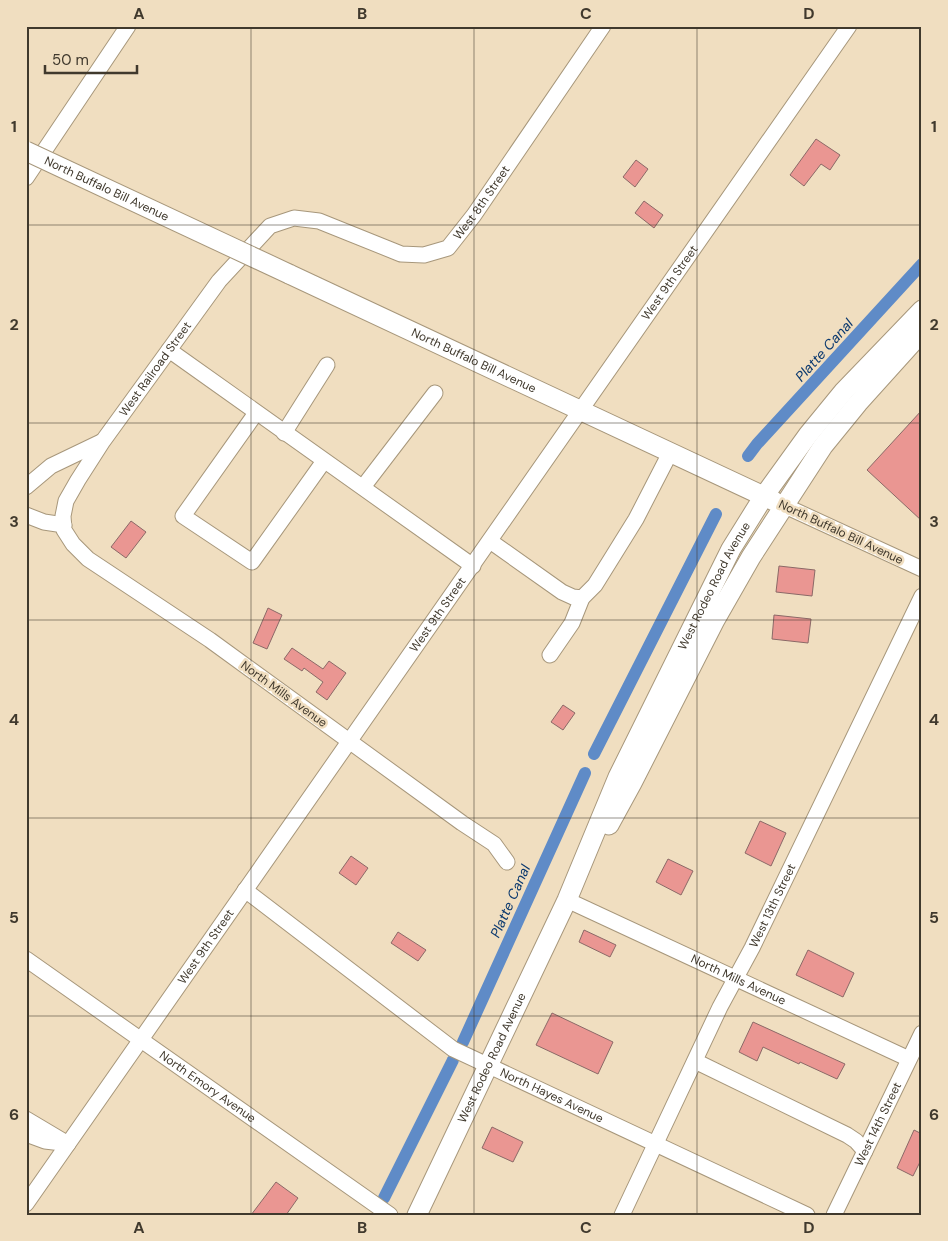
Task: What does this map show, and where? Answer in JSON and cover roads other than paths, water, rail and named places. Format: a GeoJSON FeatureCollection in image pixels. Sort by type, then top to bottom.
{"type":"FeatureCollection","features":[{"type":"Feature","properties":{"kind":"main road","name":"North Buffalo Bill Avenue"},"geometry":{"type":"LineString","coordinates":[[26,151],[784,506]]}},
{"type":"Feature","properties":{"kind":"main road","name":"West Rodeo Road Avenue"},"geometry":{"type":"LineString","coordinates":[[417,1215],[567,900],[618,777],[700,608],[731,549],[764,496],[808,435],[844,391],[922,310]]}},
{"type":"Feature","properties":{"kind":"main road","name":"West Rodeo Road Avenue"},"geometry":{"type":"LineString","coordinates":[[567,900],[632,783],[715,620],[751,557],[823,446],[858,403],[922,332]]}},
{"type":"Feature","properties":{"kind":"street"},"geometry":{"type":"LineString","coordinates":[[26,178],[128,26]]}},
{"type":"Feature","properties":{"kind":"street","name":"West 8th Street"},"geometry":{"type":"LineString","coordinates":[[270,226],[294,218],[319,221],[401,254],[424,254],[448,248],[474,215],[603,26]]}},
{"type":"Feature","properties":{"kind":"street","name":"West 9th Street"},"geometry":{"type":"LineString","coordinates":[[26,1204],[849,26]]}},
{"type":"Feature","properties":{"kind":"street","name":"West Railroad Street"},"geometry":{"type":"LineString","coordinates":[[64,524],[63,516],[66,501],[103,441],[219,281],[270,226]]}},
{"type":"Feature","properties":{"kind":"street"},"geometry":{"type":"LineString","coordinates":[[169,350],[473,566]]}},
{"type":"Feature","properties":{"kind":"street"},"geometry":{"type":"LineString","coordinates":[[284,433],[327,365]]}},
{"type":"Feature","properties":{"kind":"street"},"geometry":{"type":"LineString","coordinates":[[363,488],[435,393]]}},
{"type":"Feature","properties":{"kind":"street"},"geometry":{"type":"LineString","coordinates":[[256,413],[184,516],[252,562],[324,460]]}},
{"type":"Feature","properties":{"kind":"street"},"geometry":{"type":"LineString","coordinates":[[26,487],[51,466],[103,441]]}},
{"type":"Feature","properties":{"kind":"street"},"geometry":{"type":"LineString","coordinates":[[550,654],[572,623],[582,598],[595,585],[636,519],[670,453]]}},
{"type":"Feature","properties":{"kind":"street","name":"North Buffalo Bill Avenue"},"geometry":{"type":"LineString","coordinates":[[784,506],[922,569]]}},
{"type":"Feature","properties":{"kind":"street"},"geometry":{"type":"LineString","coordinates":[[26,515],[44,522],[64,524]]}},
{"type":"Feature","properties":{"kind":"street","name":"North Mills Avenue"},"geometry":{"type":"LineString","coordinates":[[64,524],[64,530],[73,544],[88,559],[210,640],[349,742],[494,844],[507,862]]}},
{"type":"Feature","properties":{"kind":"street"},"geometry":{"type":"LineString","coordinates":[[490,541],[562,592],[573,597],[582,598]]}},
{"type":"Feature","properties":{"kind":"street","name":"West 13th Street"},"geometry":{"type":"LineString","coordinates":[[622,1215],[735,978],[922,596]]}},
{"type":"Feature","properties":{"kind":"street","name":"North Hayes Avenue"},"geometry":{"type":"LineString","coordinates":[[245,890],[453,1049],[807,1215]]}},
{"type":"Feature","properties":{"kind":"street","name":"North Mills Avenue"},"geometry":{"type":"LineString","coordinates":[[567,900],[909,1059]]}},
{"type":"Feature","properties":{"kind":"street","name":"North Emory Avenue"},"geometry":{"type":"LineString","coordinates":[[26,960],[390,1215]]}},
{"type":"Feature","properties":{"kind":"street","name":"West 14th Street"},"geometry":{"type":"LineString","coordinates":[[834,1215],[922,1033]]}},
{"type":"Feature","properties":{"kind":"street"},"geometry":{"type":"LineString","coordinates":[[695,1061],[847,1135],[865,1151]]}},
{"type":"Feature","properties":{"kind":"street"},"geometry":{"type":"LineString","coordinates":[[26,1119],[68,1144]]}},
{"type":"Feature","properties":{"kind":"street"},"geometry":{"type":"LineString","coordinates":[[26,1134],[45,1141],[68,1144]]}},
{"type":"Feature","properties":{"kind":"waterway","name":"Platte Canal"},"geometry":{"type":"LineString","coordinates":[[748,456],[922,264]]}},
{"type":"Feature","properties":{"kind":"waterway","name":"Platte Canal"},"geometry":{"type":"LineString","coordinates":[[594,754],[716,514]]}},
{"type":"Feature","properties":{"kind":"waterway","name":"Platte Canal"},"geometry":{"type":"LineString","coordinates":[[463,1042],[585,773]]}},
{"type":"Feature","properties":{"kind":"waterway"},"geometry":{"type":"LineString","coordinates":[[384,1198],[453,1060]]}}]}
